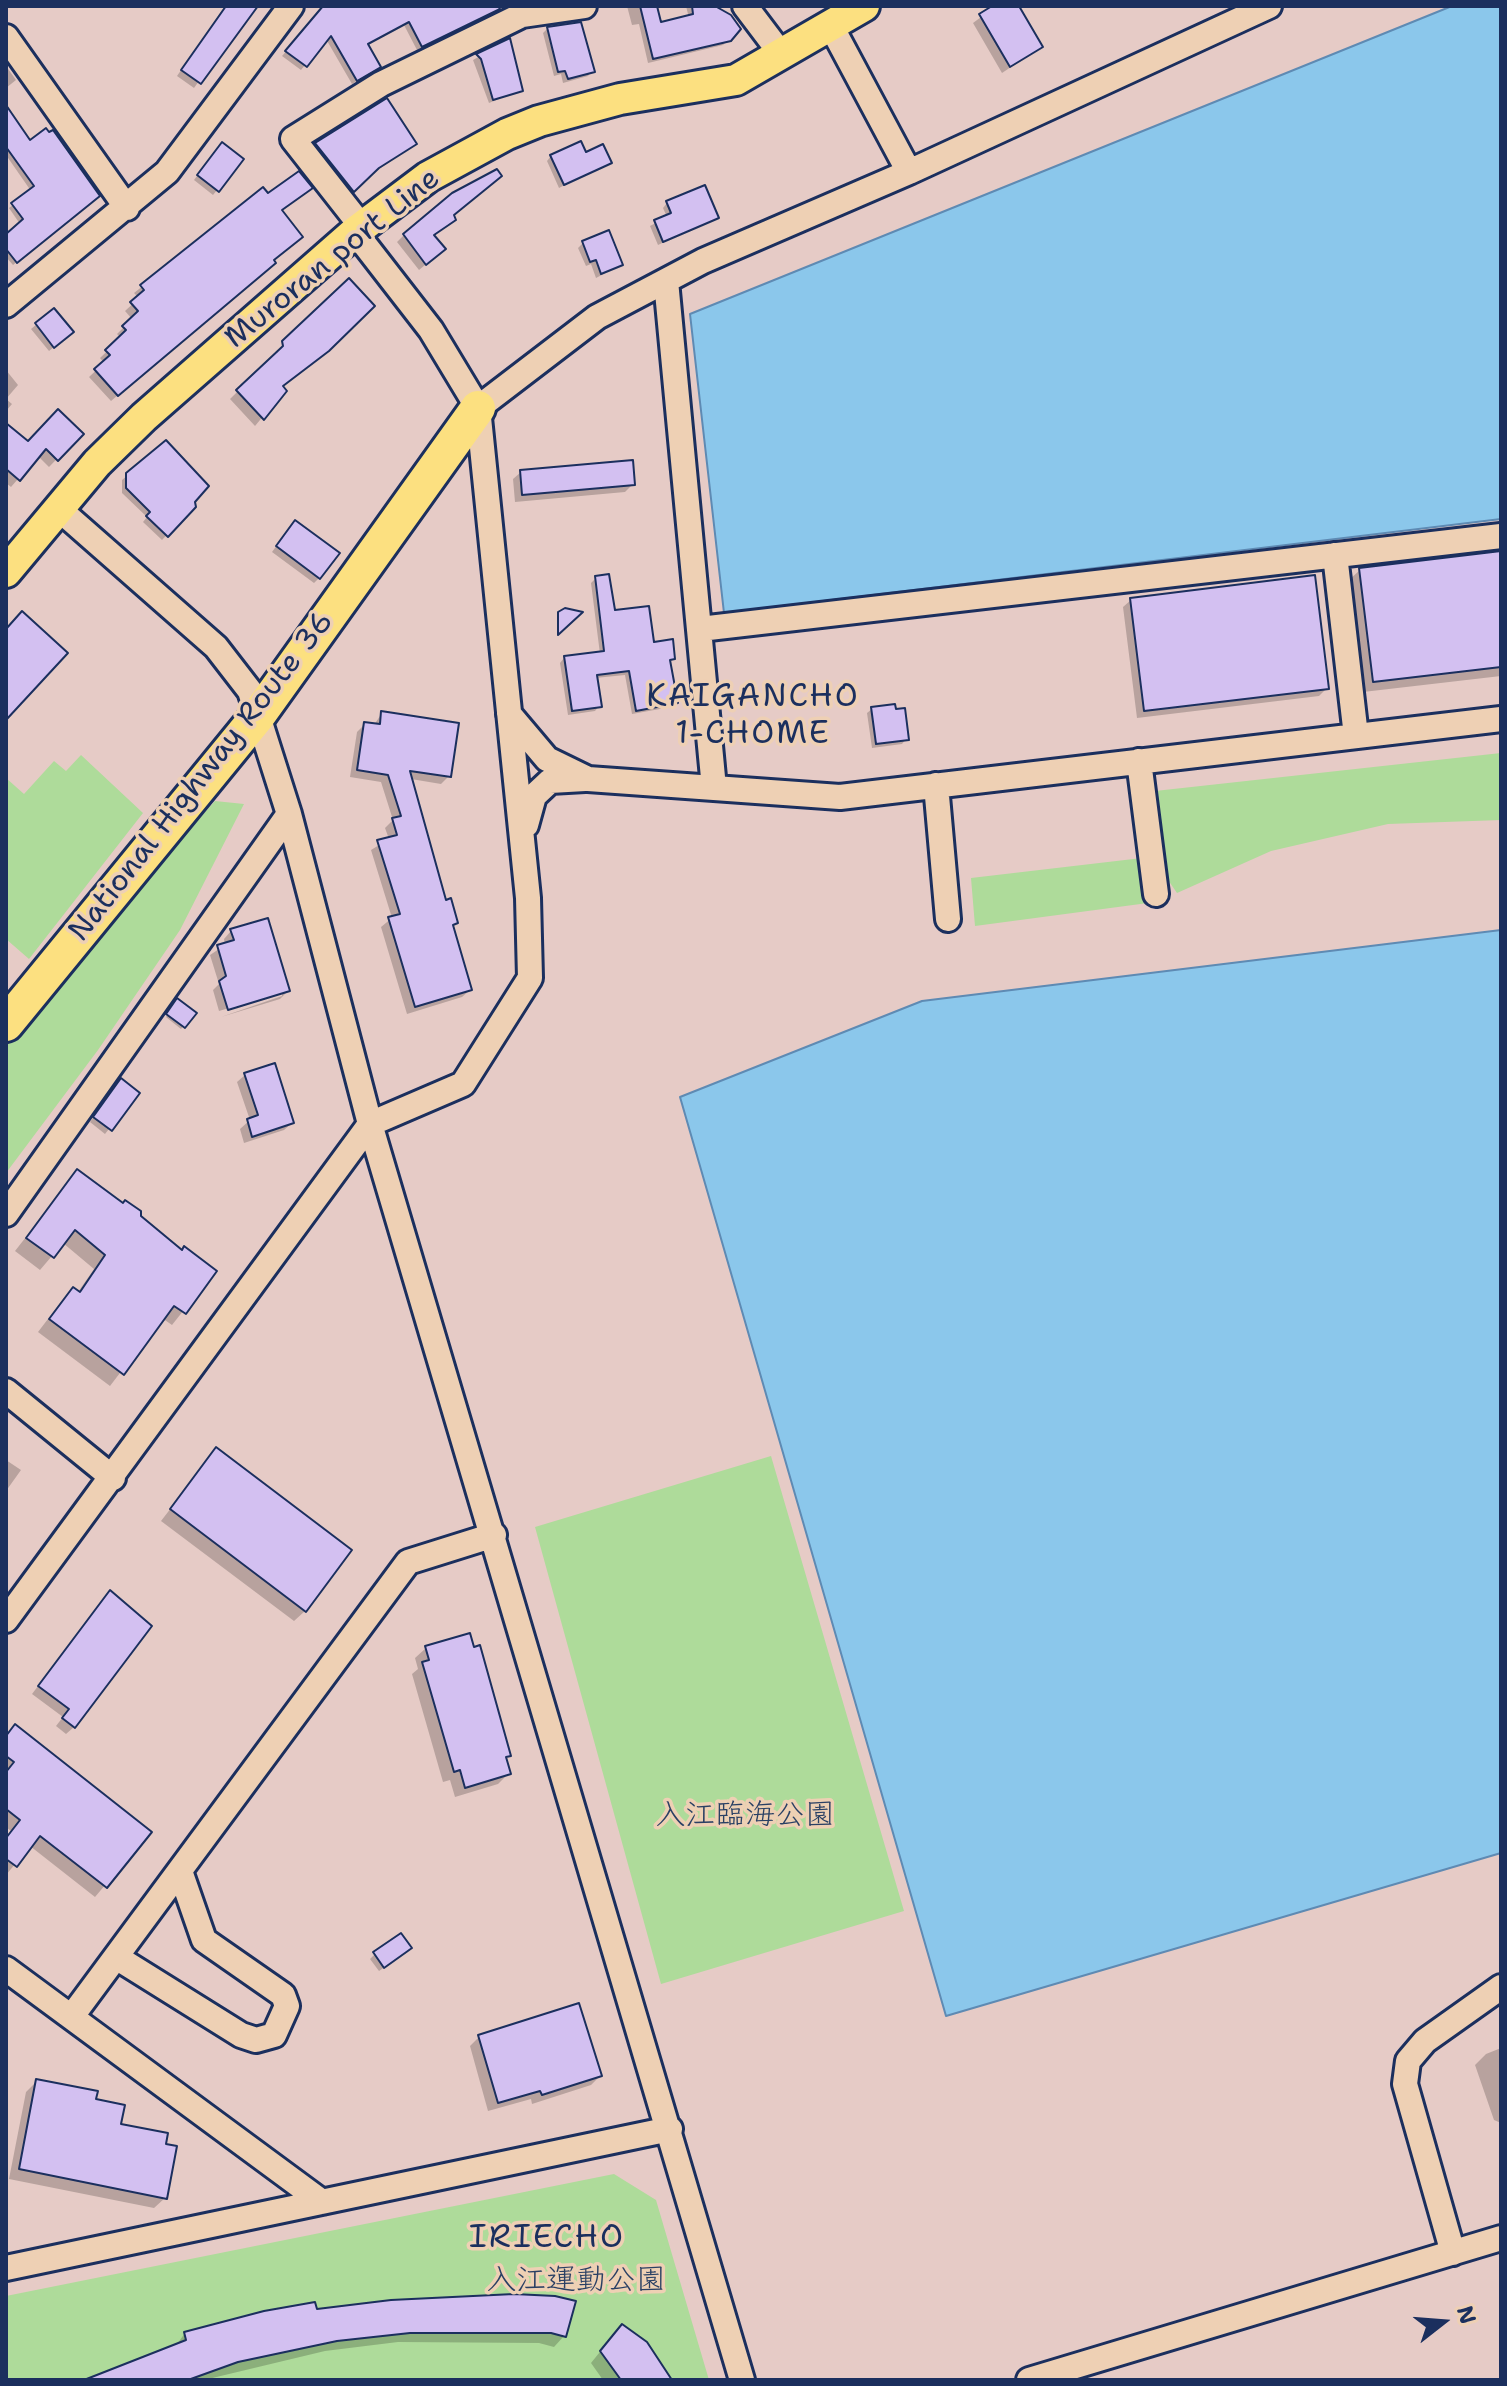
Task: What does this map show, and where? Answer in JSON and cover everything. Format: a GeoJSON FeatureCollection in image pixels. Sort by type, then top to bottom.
{"type":"FeatureCollection","features":[{"type":"Feature","properties":{"kind":"highway","name":"National Highway Route 36"},"geometry":{"type":"LineString","coordinates":[[6,1024],[257,717],[478,408]]}},
{"type":"Feature","properties":{"kind":"main road","name":"Muroran port Line"},"geometry":{"type":"LineString","coordinates":[[6,572],[97,463],[144,417],[358,230],[447,165],[507,134],[605,102],[736,80],[864,6]]}},
{"type":"Feature","properties":{"kind":"street"},"geometry":{"type":"LineString","coordinates":[[6,305],[167,172],[291,6]]}},
{"type":"Feature","properties":{"kind":"street"},"geometry":{"type":"LineString","coordinates":[[6,1620],[370,1124],[463,1084],[530,978],[522,840],[478,408],[431,330],[293,139],[381,84],[522,15],[584,6]]}},
{"type":"Feature","properties":{"kind":"street"},"geometry":{"type":"LineString","coordinates":[[728,6],[750,13],[782,55]]}},
{"type":"Feature","properties":{"kind":"street"},"geometry":{"type":"LineString","coordinates":[[478,408],[597,317],[666,281],[1269,6]]}},
{"type":"Feature","properties":{"kind":"street"},"geometry":{"type":"LineString","coordinates":[[831,26],[909,172]]}},
{"type":"Feature","properties":{"kind":"street"},"geometry":{"type":"LineString","coordinates":[[6,37],[127,208]]}},
{"type":"Feature","properties":{"kind":"street"},"geometry":{"type":"LineString","coordinates":[[666,281],[714,788]]}},
{"type":"Feature","properties":{"kind":"street"},"geometry":{"type":"LineString","coordinates":[[60,510],[216,647],[250,691],[289,814],[370,1124],[742,2380]]}},
{"type":"Feature","properties":{"kind":"street"},"geometry":{"type":"LineString","coordinates":[[700,629],[1501,536]]}},
{"type":"Feature","properties":{"kind":"street"},"geometry":{"type":"LineString","coordinates":[[1335,555],[1356,736]]}},
{"type":"Feature","properties":{"kind":"street"},"geometry":{"type":"LineString","coordinates":[[509,714],[547,759],[588,779]]}},
{"type":"Feature","properties":{"kind":"street"},"geometry":{"type":"LineString","coordinates":[[522,840],[534,796],[550,781],[588,779],[840,797],[1501,719]]}},
{"type":"Feature","properties":{"kind":"street"},"geometry":{"type":"LineString","coordinates":[[1139,761],[1156,894]]}},
{"type":"Feature","properties":{"kind":"street"},"geometry":{"type":"LineString","coordinates":[[936,785],[948,919]]}},
{"type":"Feature","properties":{"kind":"street"},"geometry":{"type":"LineString","coordinates":[[6,1214],[289,814]]}},
{"type":"Feature","properties":{"kind":"street"},"geometry":{"type":"LineString","coordinates":[[6,1391],[113,1478]]}},
{"type":"Feature","properties":{"kind":"street"},"geometry":{"type":"LineString","coordinates":[[72,2016],[408,1562],[494,1535]]}},
{"type":"Feature","properties":{"kind":"street"},"geometry":{"type":"LineString","coordinates":[[116,1957],[241,2035],[256,2040],[274,2035],[287,2006],[283,1995],[204,1940],[180,1871]]}},
{"type":"Feature","properties":{"kind":"street"},"geometry":{"type":"LineString","coordinates":[[6,1969],[322,2202]]}},
{"type":"Feature","properties":{"kind":"street"},"geometry":{"type":"LineString","coordinates":[[1453,2253],[1405,2084],[1408,2061],[1425,2041],[1501,1987]]}},
{"type":"Feature","properties":{"kind":"street"},"geometry":{"type":"LineString","coordinates":[[6,2268],[670,2129]]}},
{"type":"Feature","properties":{"kind":"street"},"geometry":{"type":"LineString","coordinates":[[1029,2380],[1501,2238]]}},
{"type":"Feature","properties":{"kind":"green space"},"geometry":{"type":"Polygon","coordinates":[[[1501,753],[1501,820],[1388,824],[1271,851],[1177,893],[1166,877],[1155,791],[1501,753]]]}},
{"type":"Feature","properties":{"kind":"green space"},"geometry":{"type":"Polygon","coordinates":[[[81,755],[143,813],[29,959],[6,939],[6,778],[24,794],[54,761],[66,771],[81,755]]]}},
{"type":"Feature","properties":{"kind":"green space"},"geometry":{"type":"Polygon","coordinates":[[[215,801],[244,804],[180,930],[98,1050],[6,1173],[6,1046],[89,940],[215,801]]]}},
{"type":"Feature","properties":{"kind":"green space"},"geometry":{"type":"Polygon","coordinates":[[[1142,858],[1148,903],[975,926],[971,878],[1142,858]]]}},
{"type":"Feature","properties":{"kind":"green space","name":"入江臨海公園"},"geometry":{"type":"Polygon","coordinates":[[[771,1456],[904,1911],[661,1984],[535,1527],[771,1456]]]}},
{"type":"Feature","properties":{"kind":"green space","name":"入江運動公園"},"geometry":{"type":"Polygon","coordinates":[[[614,2174],[656,2200],[709,2380],[6,2380],[6,2296],[614,2174]]]}},
{"type":"Feature","properties":{"kind":"water"},"geometry":{"type":"Polygon","coordinates":[[[1452,6],[1501,6],[1501,519],[724,613],[690,314],[1452,6]]]}},
{"type":"Feature","properties":{"kind":"water"},"geometry":{"type":"Polygon","coordinates":[[[1501,930],[1501,1853],[946,2016],[680,1097],[922,1001],[1501,930]]]}},
{"type":"Feature","properties":{"kind":"building"},"geometry":{"type":"Polygon","coordinates":[[[226,6],[258,6],[201,84],[181,70],[226,6]]]}},
{"type":"Feature","properties":{"kind":"building"},"geometry":{"type":"Polygon","coordinates":[[[323,6],[498,6],[500,9],[422,47],[409,22],[368,44],[381,67],[357,81],[331,36],[307,67],[285,51],[323,6]]]}},
{"type":"Feature","properties":{"kind":"building"},"geometry":{"type":"Polygon","coordinates":[[[640,6],[657,6],[661,22],[693,14],[692,6],[715,6],[731,15],[741,29],[731,41],[653,59],[640,6]]]}},
{"type":"Feature","properties":{"kind":"building"},"geometry":{"type":"Polygon","coordinates":[[[992,6],[1019,6],[1043,47],[1010,67],[979,14],[992,6]]]}},
{"type":"Feature","properties":{"kind":"building"},"geometry":{"type":"Polygon","coordinates":[[[581,22],[595,72],[568,79],[565,71],[558,72],[547,27],[581,22]]]}},
{"type":"Feature","properties":{"kind":"building"},"geometry":{"type":"Polygon","coordinates":[[[510,38],[523,91],[493,100],[481,59],[476,54],[510,38]]]}},
{"type":"Feature","properties":{"kind":"building"},"geometry":{"type":"Polygon","coordinates":[[[387,98],[417,144],[379,168],[354,192],[315,143],[387,98]]]}},
{"type":"Feature","properties":{"kind":"building"},"geometry":{"type":"Polygon","coordinates":[[[6,105],[30,140],[46,128],[49,132],[53,130],[100,196],[17,263],[6,249],[6,234],[23,219],[11,203],[34,186],[6,147],[6,105]]]}},
{"type":"Feature","properties":{"kind":"building"},"geometry":{"type":"Polygon","coordinates":[[[581,141],[586,152],[603,144],[612,163],[564,185],[550,155],[581,141]]]}},
{"type":"Feature","properties":{"kind":"building"},"geometry":{"type":"Polygon","coordinates":[[[222,142],[244,159],[219,192],[197,175],[222,142]]]}},
{"type":"Feature","properties":{"kind":"building"},"geometry":{"type":"Polygon","coordinates":[[[497,169],[502,176],[454,215],[456,220],[434,235],[446,249],[426,265],[403,234],[452,193],[497,169]]]}},
{"type":"Feature","properties":{"kind":"building"},"geometry":{"type":"Polygon","coordinates":[[[299,171],[313,188],[282,210],[303,237],[118,396],[94,369],[110,355],[105,350],[126,330],[122,326],[138,311],[130,302],[144,290],[140,285],[263,187],[268,193],[299,171]]]}},
{"type":"Feature","properties":{"kind":"building"},"geometry":{"type":"Polygon","coordinates":[[[705,185],[719,218],[663,242],[654,220],[671,213],[666,201],[705,185]]]}},
{"type":"Feature","properties":{"kind":"building"},"geometry":{"type":"Polygon","coordinates":[[[609,230],[623,265],[601,274],[596,260],[590,262],[582,241],[609,230]]]}},
{"type":"Feature","properties":{"kind":"building"},"geometry":{"type":"Polygon","coordinates":[[[349,278],[375,306],[329,351],[283,386],[287,391],[264,420],[236,390],[283,346],[282,341],[349,278]]]}},
{"type":"Feature","properties":{"kind":"building"},"geometry":{"type":"Polygon","coordinates":[[[54,308],[74,332],[54,348],[35,323],[54,308]]]}},
{"type":"Feature","properties":{"kind":"building"},"geometry":{"type":"Polygon","coordinates":[[[58,409],[84,434],[58,461],[46,449],[20,481],[6,469],[6,423],[28,441],[58,409]]]}},
{"type":"Feature","properties":{"kind":"building"},"geometry":{"type":"Polygon","coordinates":[[[166,440],[209,486],[195,502],[196,507],[168,537],[146,516],[150,512],[126,488],[126,473],[166,440]]]}},
{"type":"Feature","properties":{"kind":"building"},"geometry":{"type":"Polygon","coordinates":[[[633,460],[635,485],[522,495],[520,470],[633,460]]]}},
{"type":"Feature","properties":{"kind":"building"},"geometry":{"type":"Polygon","coordinates":[[[295,520],[340,553],[320,579],[276,546],[295,520]]]}},
{"type":"Feature","properties":{"kind":"building"},"geometry":{"type":"Polygon","coordinates":[[[1501,551],[1501,667],[1373,682],[1359,568],[1501,551]]]}},
{"type":"Feature","properties":{"kind":"building"},"geometry":{"type":"Polygon","coordinates":[[[609,574],[615,610],[649,606],[654,642],[673,639],[675,659],[670,660],[678,703],[636,711],[629,671],[597,675],[602,707],[572,711],[564,656],[604,651],[595,576],[609,574]]]}},
{"type":"Feature","properties":{"kind":"building"},"geometry":{"type":"Polygon","coordinates":[[[1315,575],[1329,689],[1144,711],[1130,598],[1315,575]]]}},
{"type":"Feature","properties":{"kind":"building"},"geometry":{"type":"Polygon","coordinates":[[[565,608],[583,612],[558,635],[558,612],[565,608]]]}},
{"type":"Feature","properties":{"kind":"building"},"geometry":{"type":"Polygon","coordinates":[[[22,611],[68,653],[6,720],[6,629],[22,611]]]}},
{"type":"Feature","properties":{"kind":"building"},"geometry":{"type":"Polygon","coordinates":[[[895,704],[896,709],[905,708],[909,740],[876,744],[871,707],[895,704]]]}},
{"type":"Feature","properties":{"kind":"building"},"geometry":{"type":"Polygon","coordinates":[[[381,711],[459,723],[451,777],[410,771],[446,900],[451,898],[458,923],[453,925],[472,990],[415,1007],[388,917],[400,914],[377,840],[397,835],[392,818],[401,816],[388,775],[357,770],[364,722],[380,724],[381,711]]]}},
{"type":"Feature","properties":{"kind":"building"},"geometry":{"type":"Polygon","coordinates":[[[268,918],[290,991],[228,1010],[219,981],[226,976],[217,945],[234,940],[230,929],[268,918]]]}},
{"type":"Feature","properties":{"kind":"building"},"geometry":{"type":"Polygon","coordinates":[[[177,998],[197,1013],[185,1028],[166,1014],[177,998]]]}},
{"type":"Feature","properties":{"kind":"building"},"geometry":{"type":"Polygon","coordinates":[[[275,1063],[294,1123],[252,1137],[247,1119],[258,1115],[244,1073],[275,1063]]]}},
{"type":"Feature","properties":{"kind":"building"},"geometry":{"type":"Polygon","coordinates":[[[121,1078],[140,1093],[112,1131],[93,1117],[121,1078]]]}},
{"type":"Feature","properties":{"kind":"building"},"geometry":{"type":"Polygon","coordinates":[[[77,1169],[123,1203],[125,1200],[141,1211],[141,1216],[182,1250],[184,1246],[217,1271],[186,1314],[174,1306],[124,1375],[49,1319],[73,1287],[80,1292],[105,1255],[75,1230],[54,1258],[26,1238],[77,1169]]]}},
{"type":"Feature","properties":{"kind":"building"},"geometry":{"type":"Polygon","coordinates":[[[216,1447],[352,1550],[306,1612],[170,1509],[216,1447]]]}},
{"type":"Feature","properties":{"kind":"building"},"geometry":{"type":"Polygon","coordinates":[[[110,1590],[152,1626],[75,1728],[62,1718],[69,1709],[38,1686],[110,1590]]]}},
{"type":"Feature","properties":{"kind":"building"},"geometry":{"type":"Polygon","coordinates":[[[470,1633],[474,1647],[480,1645],[511,1756],[506,1757],[511,1774],[465,1788],[460,1770],[454,1772],[422,1662],[429,1660],[425,1646],[470,1633]]]}},
{"type":"Feature","properties":{"kind":"building"},"geometry":{"type":"Polygon","coordinates":[[[15,1724],[152,1832],[107,1888],[40,1836],[17,1867],[6,1859],[6,1838],[20,1820],[6,1809],[6,1772],[14,1762],[6,1756],[6,1736],[15,1724]]]}},
{"type":"Feature","properties":{"kind":"building"},"geometry":{"type":"Polygon","coordinates":[[[401,1933],[412,1948],[384,1968],[373,1952],[401,1933]]]}},
{"type":"Feature","properties":{"kind":"building"},"geometry":{"type":"Polygon","coordinates":[[[579,2003],[602,2076],[542,2095],[540,2091],[498,2103],[478,2035],[579,2003]]]}},
{"type":"Feature","properties":{"kind":"building"},"geometry":{"type":"Polygon","coordinates":[[[36,2079],[98,2091],[96,2099],[125,2105],[121,2124],[168,2133],[166,2144],[177,2146],[167,2199],[19,2169],[36,2079]]]}},
{"type":"Feature","properties":{"kind":"building"},"geometry":{"type":"Polygon","coordinates":[[[514,2294],[555,2296],[576,2301],[566,2337],[551,2333],[410,2333],[337,2341],[238,2362],[188,2380],[84,2380],[186,2340],[184,2332],[264,2311],[315,2302],[317,2309],[391,2300],[514,2294]]]}},
{"type":"Feature","properties":{"kind":"building"},"geometry":{"type":"Polygon","coordinates":[[[622,2324],[647,2342],[672,2380],[621,2380],[600,2351],[622,2324]]]}},
{"type":"Feature","properties":{"kind":"district","name":"KAIGANCHO 1-CHOME"},"geometry":{"type":"Point","coordinates":[753,716]}},
{"type":"Feature","properties":{"kind":"district","name":"IRIECHO"},"geometry":{"type":"Point","coordinates":[547,2239]}}]}
